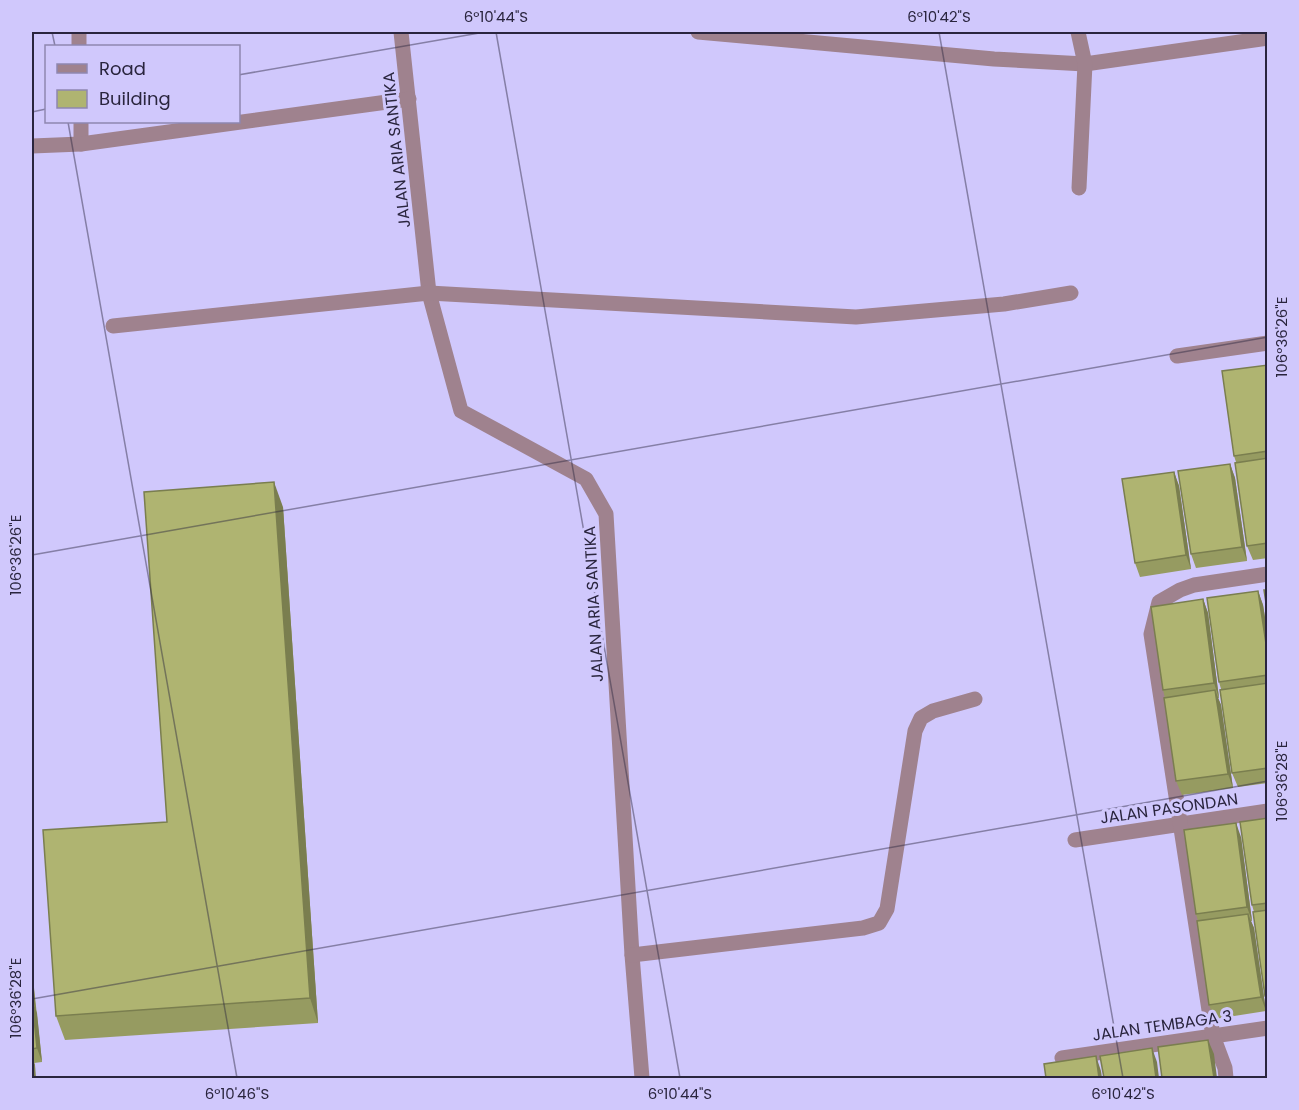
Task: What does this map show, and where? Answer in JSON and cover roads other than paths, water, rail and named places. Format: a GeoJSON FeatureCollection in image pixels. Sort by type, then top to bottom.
{"type":"FeatureCollection","features":[{"type":"Feature","properties":{"kind":"street","name":"JALAN ARIA SANTIKA"},"geometry":{"type":"LineString","coordinates":[[401,32],[429,293],[461,411],[586,479],[606,513],[632,955],[642,1078]]}},
{"type":"Feature","properties":{"kind":"street"},"geometry":{"type":"LineString","coordinates":[[698,32],[994,59],[1084,64],[1268,38]]}},
{"type":"Feature","properties":{"kind":"street"},"geometry":{"type":"LineString","coordinates":[[874,32],[877,47]]}},
{"type":"Feature","properties":{"kind":"street"},"geometry":{"type":"LineString","coordinates":[[1078,32],[1084,64],[1079,188]]}},
{"type":"Feature","properties":{"kind":"street"},"geometry":{"type":"LineString","coordinates":[[240,122],[408,99]]}},
{"type":"Feature","properties":{"kind":"street"},"geometry":{"type":"LineString","coordinates":[[81,123],[81,144]]}},
{"type":"Feature","properties":{"kind":"street"},"geometry":{"type":"LineString","coordinates":[[32,146],[81,144],[234,123]]}},
{"type":"Feature","properties":{"kind":"street"},"geometry":{"type":"LineString","coordinates":[[113,326],[429,293],[856,317],[1004,304],[1071,292]]}},
{"type":"Feature","properties":{"kind":"street"},"geometry":{"type":"LineString","coordinates":[[1178,356],[1268,343]]}},
{"type":"Feature","properties":{"kind":"street"},"geometry":{"type":"LineString","coordinates":[[1226,1078],[1225,1068],[1213,1036],[1151,634],[1159,602],[1180,590],[1194,585],[1268,574]]}},
{"type":"Feature","properties":{"kind":"street"},"geometry":{"type":"LineString","coordinates":[[632,955],[863,928],[879,923],[887,909],[915,730],[921,718],[933,711],[975,699]]}},
{"type":"Feature","properties":{"kind":"street","name":"JALAN PASONDAN"},"geometry":{"type":"LineString","coordinates":[[1075,840],[1268,812]]}},
{"type":"Feature","properties":{"kind":"street","name":"JALAN TEMBAGA 3"},"geometry":{"type":"LineString","coordinates":[[1062,1058],[1268,1028]]}}]}
